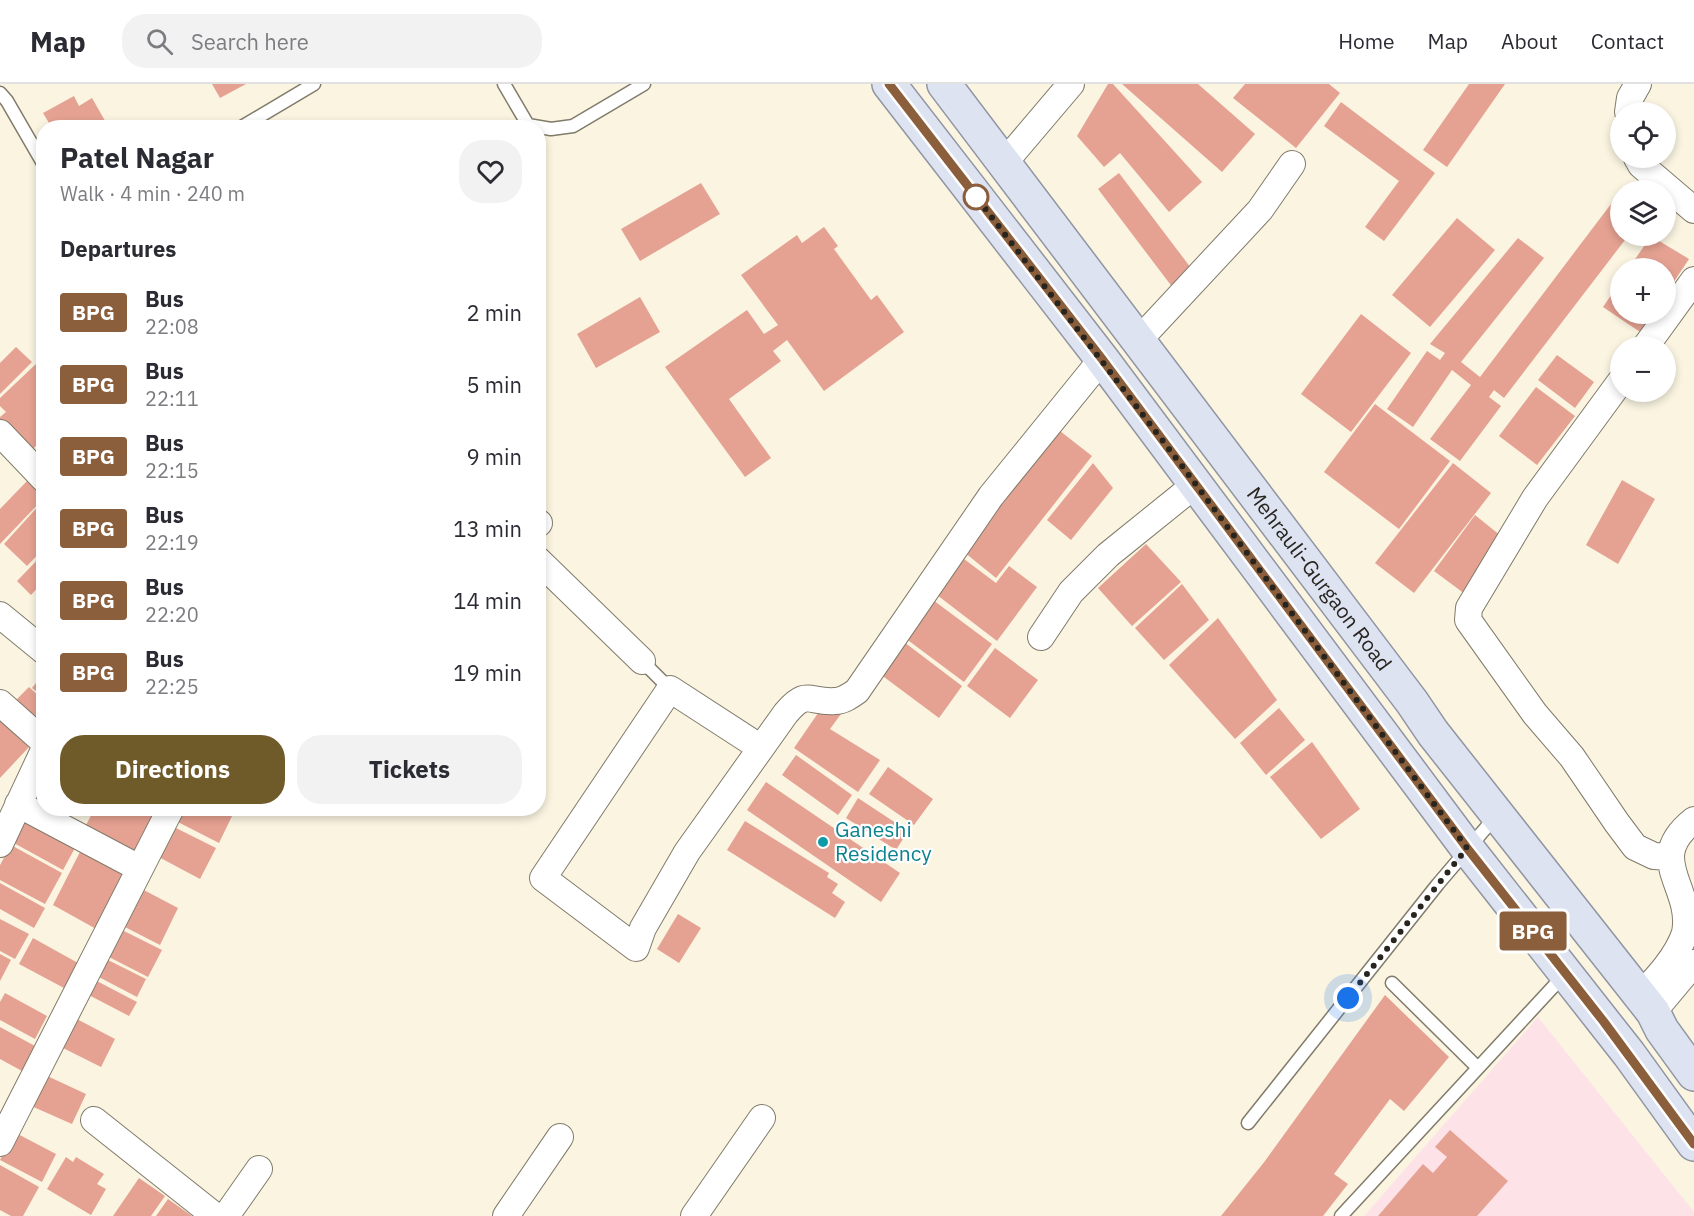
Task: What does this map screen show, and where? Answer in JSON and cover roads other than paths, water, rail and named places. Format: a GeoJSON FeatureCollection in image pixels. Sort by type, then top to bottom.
{"type":"FeatureCollection","features":[{"type":"Feature","properties":{"kind":"main road","name":"Mehrauli-Gurgaon Road"},"geometry":{"type":"LineString","coordinates":[[889,84],[1102,359],[1467,848],[1629,1054],[1694,1144]]}},
{"type":"Feature","properties":{"kind":"main road","name":"Mehrauli-Gurgaon Road"},"geometry":{"type":"LineString","coordinates":[[944,84],[1412,702],[1433,733],[1652,1013],[1694,1074]]}},
{"type":"Feature","properties":{"kind":"main road"},"geometry":{"type":"LineString","coordinates":[[1012,243],[1041,213]]}},
{"type":"Feature","properties":{"kind":"main road"},"geometry":{"type":"LineString","coordinates":[[1629,1054],[1652,1013]]}},
{"type":"Feature","properties":{"kind":"street"},"geometry":{"type":"LineString","coordinates":[[1004,163],[1071,84]]}},
{"type":"Feature","properties":{"kind":"street"},"geometry":{"type":"LineString","coordinates":[[1629,102],[1638,84]]}},
{"type":"Feature","properties":{"kind":"street"},"geometry":{"type":"LineString","coordinates":[[1138,341],[1260,210],[1292,164]]}},
{"type":"Feature","properties":{"kind":"street"},"geometry":{"type":"LineString","coordinates":[[1645,168],[1694,210]]}},
{"type":"Feature","properties":{"kind":"street"},"geometry":{"type":"LineString","coordinates":[[1653,336],[1694,280]]}},
{"type":"Feature","properties":{"kind":"street"},"geometry":{"type":"LineString","coordinates":[[761,748],[670,689],[543,879],[636,948],[643,928],[687,852],[795,702],[808,698],[834,702],[857,691],[991,496],[1102,359]]}},
{"type":"Feature","properties":{"kind":"street"},"geometry":{"type":"LineString","coordinates":[[1610,396],[1535,498],[1469,608],[1468,620],[1535,714],[1572,757],[1635,846],[1654,856],[1671,857]]}},
{"type":"Feature","properties":{"kind":"street"},"geometry":{"type":"LineString","coordinates":[[0,433],[36,471]]}},
{"type":"Feature","properties":{"kind":"street"},"geometry":{"type":"LineString","coordinates":[[1041,637],[1071,592],[1108,555],[1196,484]]}},
{"type":"Feature","properties":{"kind":"street"},"geometry":{"type":"LineString","coordinates":[[546,568],[642,661]]}},
{"type":"Feature","properties":{"kind":"street"},"geometry":{"type":"LineString","coordinates":[[0,615],[36,644]]}},
{"type":"Feature","properties":{"kind":"street"},"geometry":{"type":"LineString","coordinates":[[0,702],[36,735]]}},
{"type":"Feature","properties":{"kind":"street"},"geometry":{"type":"LineString","coordinates":[[0,844],[36,767]]}},
{"type":"Feature","properties":{"kind":"street"},"geometry":{"type":"LineString","coordinates":[[18,804],[36,814]]}},
{"type":"Feature","properties":{"kind":"street"},"geometry":{"type":"LineString","coordinates":[[41,816],[139,868]]}},
{"type":"Feature","properties":{"kind":"street"},"geometry":{"type":"LineString","coordinates":[[0,1143],[167,816]]}},
{"type":"Feature","properties":{"kind":"street"},"geometry":{"type":"LineString","coordinates":[[1652,1013],[1667,966],[1685,933],[1688,917],[1687,899],[1671,857],[1675,838],[1694,820]]}},
{"type":"Feature","properties":{"kind":"street"},"geometry":{"type":"LineString","coordinates":[[1652,1013],[1694,963]]}},
{"type":"Feature","properties":{"kind":"street"},"geometry":{"type":"LineString","coordinates":[[694,1216],[762,1118]]}},
{"type":"Feature","properties":{"kind":"street"},"geometry":{"type":"LineString","coordinates":[[94,1120],[215,1216]]}},
{"type":"Feature","properties":{"kind":"street"},"geometry":{"type":"LineString","coordinates":[[506,1216],[560,1137]]}},
{"type":"Feature","properties":{"kind":"street"},"geometry":{"type":"LineString","coordinates":[[226,1216],[259,1169]]}},
{"type":"Feature","properties":{"kind":"lane"},"geometry":{"type":"LineString","coordinates":[[253,120],[314,84]]}},
{"type":"Feature","properties":{"kind":"lane"},"geometry":{"type":"LineString","coordinates":[[504,84],[525,120]]}},
{"type":"Feature","properties":{"kind":"lane"},"geometry":{"type":"LineString","coordinates":[[546,128],[573,126],[644,84]]}},
{"type":"Feature","properties":{"kind":"lane"},"geometry":{"type":"LineString","coordinates":[[0,93],[7,100],[36,151]]}},
{"type":"Feature","properties":{"kind":"lane"},"geometry":{"type":"LineString","coordinates":[[642,661],[670,689]]}},
{"type":"Feature","properties":{"kind":"lane"},"geometry":{"type":"LineString","coordinates":[[1248,1123],[1467,848],[1497,815]]}},
{"type":"Feature","properties":{"kind":"lane"},"geometry":{"type":"LineString","coordinates":[[1341,1216],[1566,973]]}},
{"type":"Feature","properties":{"kind":"lane"},"geometry":{"type":"LineString","coordinates":[[1392,983],[1478,1068]]}},
{"type":"Feature","properties":{"kind":"place","name":"Ganeshi Residency"},"geometry":{"type":"Point","coordinates":[823,842]}}]}
